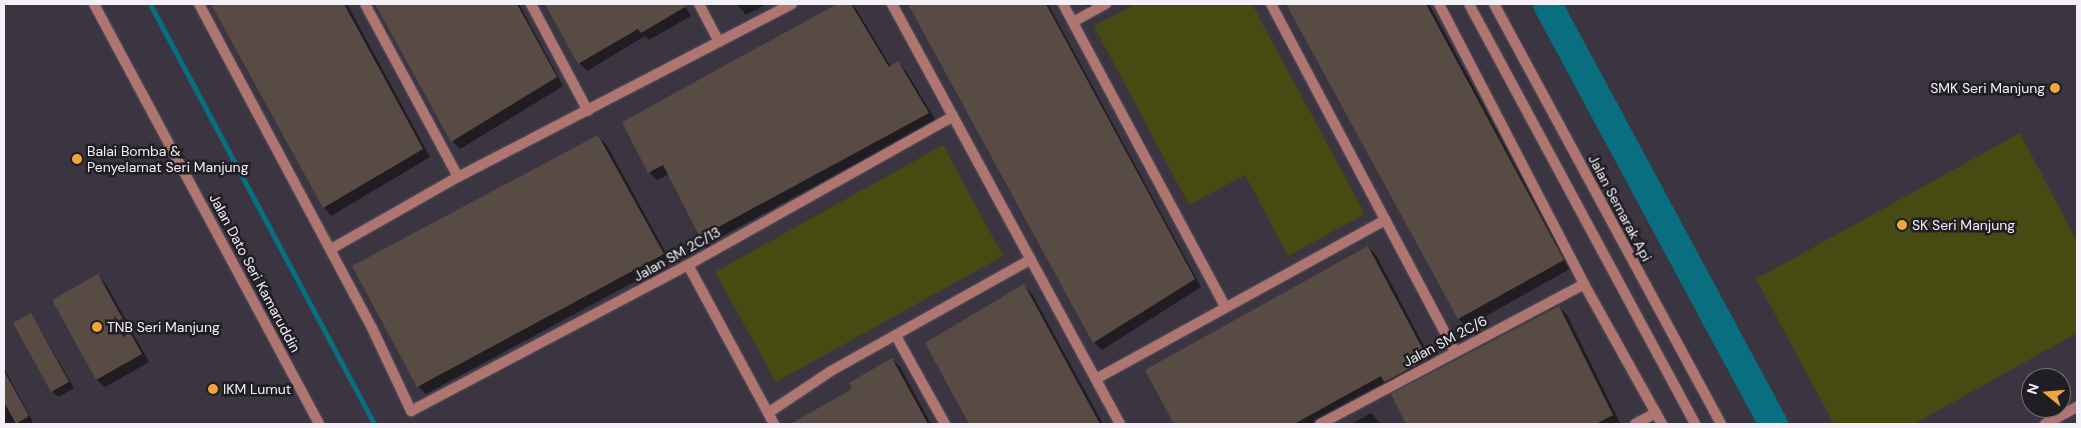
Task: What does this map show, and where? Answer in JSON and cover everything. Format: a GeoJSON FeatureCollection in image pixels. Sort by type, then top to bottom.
{"type":"FeatureCollection","features":[{"type":"Feature","properties":{"kind":"street","name":"Jalan Dato Seri Kamaruddin"},"geometry":{"type":"LineString","coordinates":[[94,4],[319,424]]}},
{"type":"Feature","properties":{"kind":"street"},"geometry":{"type":"LineString","coordinates":[[198,4],[330,249],[458,177],[792,4]]}},
{"type":"Feature","properties":{"kind":"street"},"geometry":{"type":"LineString","coordinates":[[365,4],[458,177]]}},
{"type":"Feature","properties":{"kind":"street"},"geometry":{"type":"LineString","coordinates":[[531,4],[588,111]]}},
{"type":"Feature","properties":{"kind":"street"},"geometry":{"type":"LineString","coordinates":[[699,4],[719,42]]}},
{"type":"Feature","properties":{"kind":"street"},"geometry":{"type":"LineString","coordinates":[[892,4],[1120,424]]}},
{"type":"Feature","properties":{"kind":"street"},"geometry":{"type":"LineString","coordinates":[[1063,4],[1225,306]]}},
{"type":"Feature","properties":{"kind":"street"},"geometry":{"type":"LineString","coordinates":[[1073,22],[1106,4]]}},
{"type":"Feature","properties":{"kind":"street"},"geometry":{"type":"LineString","coordinates":[[1271,4],[1454,350]]}},
{"type":"Feature","properties":{"kind":"street"},"geometry":{"type":"LineString","coordinates":[[1439,4],[1584,284],[1662,424]]}},
{"type":"Feature","properties":{"kind":"street"},"geometry":{"type":"LineString","coordinates":[[1469,4],[1695,424]]}},
{"type":"Feature","properties":{"kind":"street","name":"Jalan Semarak Api"},"geometry":{"type":"LineString","coordinates":[[1494,4],[1721,424]]}},
{"type":"Feature","properties":{"kind":"street","name":"Jalan SM 2C/13"},"geometry":{"type":"LineString","coordinates":[[330,249],[411,411],[688,265],[953,116]]}},
{"type":"Feature","properties":{"kind":"street"},"geometry":{"type":"LineString","coordinates":[[1096,379],[1225,306],[1385,220]]}},
{"type":"Feature","properties":{"kind":"street"},"geometry":{"type":"LineString","coordinates":[[768,413],[831,371],[896,336],[1031,258]]}},
{"type":"Feature","properties":{"kind":"street"},"geometry":{"type":"LineString","coordinates":[[688,265],[774,424]]}},
{"type":"Feature","properties":{"kind":"street","name":"Jalan SM 2C/6"},"geometry":{"type":"LineString","coordinates":[[1320,424],[1454,350],[1584,284]]}},
{"type":"Feature","properties":{"kind":"street"},"geometry":{"type":"LineString","coordinates":[[896,336],[944,424]]}},
{"type":"Feature","properties":{"kind":"street"},"geometry":{"type":"LineString","coordinates":[[2045,424],[2077,407]]}},
{"type":"Feature","properties":{"kind":"street"},"geometry":{"type":"LineString","coordinates":[[1635,424],[1656,413]]}},
{"type":"Feature","properties":{"kind":"shaded area"},"geometry":{"type":"Polygon","coordinates":[[[1135,4],[1252,4],[1365,214],[1288,256],[1245,175],[1189,205],[1094,26],[1135,4]]]}},
{"type":"Feature","properties":{"kind":"shaded area"},"geometry":{"type":"Polygon","coordinates":[[[2020,133],[2077,242],[2077,333],[1914,424],[1834,424],[1756,279],[2020,133]]]}},
{"type":"Feature","properties":{"kind":"shaded area"},"geometry":{"type":"Polygon","coordinates":[[[943,145],[1003,256],[776,382],[715,272],[943,145]]]}},
{"type":"Feature","properties":{"kind":"building"},"geometry":{"type":"Polygon","coordinates":[[[211,4],[344,4],[423,149],[323,208],[211,4]]]}},
{"type":"Feature","properties":{"kind":"building"},"geometry":{"type":"Polygon","coordinates":[[[375,4],[517,4],[557,77],[451,142],[375,4]]]}},
{"type":"Feature","properties":{"kind":"building"},"geometry":{"type":"Polygon","coordinates":[[[545,4],[690,4],[641,33],[638,29],[578,64],[545,4]]]}},
{"type":"Feature","properties":{"kind":"building"},"geometry":{"type":"Polygon","coordinates":[[[837,4],[851,4],[889,67],[898,61],[929,113],[700,237],[663,165],[648,173],[622,122],[837,4]]]}},
{"type":"Feature","properties":{"kind":"building"},"geometry":{"type":"Polygon","coordinates":[[[908,4],[1046,4],[1195,279],[1093,343],[908,4]]]}},
{"type":"Feature","properties":{"kind":"building"},"geometry":{"type":"Polygon","coordinates":[[[1286,4],[1426,4],[1564,260],[1458,319],[1286,4]]]}},
{"type":"Feature","properties":{"kind":"building"},"geometry":{"type":"Polygon","coordinates":[[[598,135],[664,254],[417,387],[352,266],[598,135]]]}},
{"type":"Feature","properties":{"kind":"building"},"geometry":{"type":"Polygon","coordinates":[[[1368,246],[1428,359],[1384,382],[1381,376],[1294,424],[1174,424],[1145,370],[1368,246]]]}},
{"type":"Feature","properties":{"kind":"building","name":"TNB Seri Manjung"},"geometry":{"type":"Polygon","coordinates":[[[98,274],[142,354],[96,380],[52,300],[98,274]]]}},
{"type":"Feature","properties":{"kind":"building"},"geometry":{"type":"Polygon","coordinates":[[[1024,284],[1100,424],[969,424],[925,343],[1024,284]]]}},
{"type":"Feature","properties":{"kind":"building"},"geometry":{"type":"Polygon","coordinates":[[[1559,306],[1613,415],[1596,424],[1406,424],[1391,394],[1559,306]]]}},
{"type":"Feature","properties":{"kind":"building"},"geometry":{"type":"Polygon","coordinates":[[[31,313],[69,382],[51,392],[13,323],[31,313]]]}},
{"type":"Feature","properties":{"kind":"building"},"geometry":{"type":"Polygon","coordinates":[[[892,358],[928,424],[790,424],[852,389],[849,383],[892,358]]]}},
{"type":"Feature","properties":{"kind":"building"},"geometry":{"type":"Polygon","coordinates":[[[4,371],[29,416],[16,424],[4,402],[4,371]]]}},
{"type":"Feature","properties":{"kind":"waterway"},"geometry":{"type":"LineString","coordinates":[[150,4],[374,424]]}},
{"type":"Feature","properties":{"kind":"waterway"},"geometry":{"type":"LineString","coordinates":[[1547,4],[1773,424]]}},
{"type":"Feature","properties":{"kind":"place","name":"SMK Seri Manjung"},"geometry":{"type":"Point","coordinates":[2055,88]}},
{"type":"Feature","properties":{"kind":"place","name":"Balai Bomba & Penyelamat Seri Manjung"},"geometry":{"type":"Point","coordinates":[77,159]}},
{"type":"Feature","properties":{"kind":"place","name":"SK Seri Manjung"},"geometry":{"type":"Point","coordinates":[1902,225]}},
{"type":"Feature","properties":{"kind":"place","name":"TNB Seri Manjung"},"geometry":{"type":"Point","coordinates":[97,327]}},
{"type":"Feature","properties":{"kind":"place","name":"IKM Lumut"},"geometry":{"type":"Point","coordinates":[213,389]}}]}
